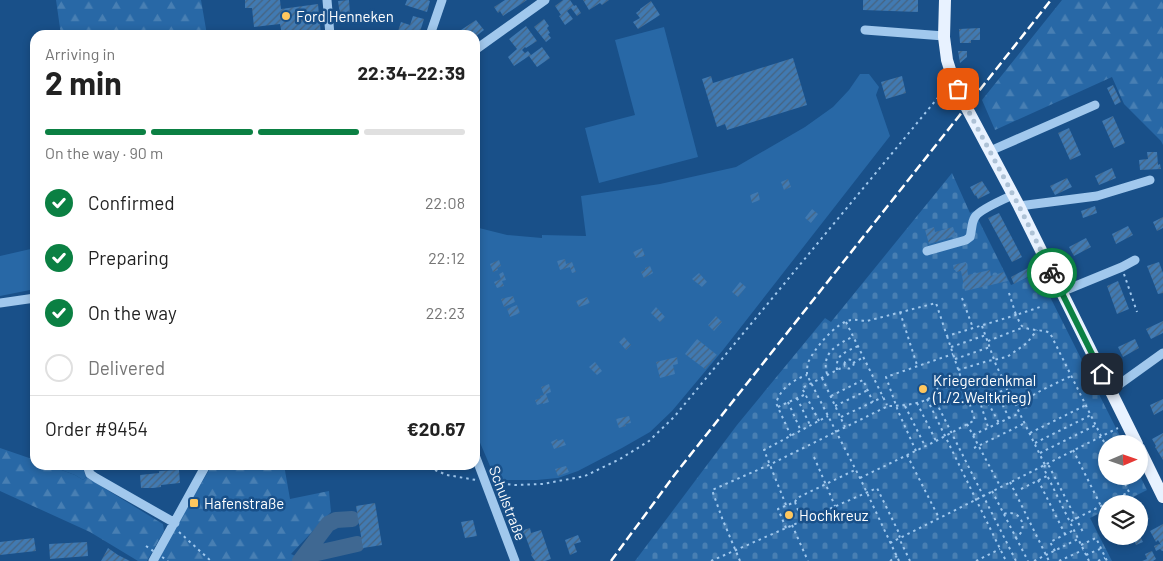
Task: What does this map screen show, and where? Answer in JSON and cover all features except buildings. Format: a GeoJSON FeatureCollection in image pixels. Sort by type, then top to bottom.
{"type":"FeatureCollection","features":[{"type":"Feature","properties":{"kind":"main road"},"geometry":{"type":"LineString","coordinates":[[945,0],[944,36],[947,60],[953,79],[1016,200],[1132,435]]}},
{"type":"Feature","properties":{"kind":"main road"},"geometry":{"type":"LineString","coordinates":[[1148,466],[1163,497]]}},
{"type":"Feature","properties":{"kind":"street"},"geometry":{"type":"LineString","coordinates":[[327,0],[330,30]]}},
{"type":"Feature","properties":{"kind":"street"},"geometry":{"type":"LineString","coordinates":[[432,30],[442,0]]}},
{"type":"Feature","properties":{"kind":"street"},"geometry":{"type":"LineString","coordinates":[[480,46],[545,0]]}},
{"type":"Feature","properties":{"kind":"street"},"geometry":{"type":"LineString","coordinates":[[865,30],[944,36]]}},
{"type":"Feature","properties":{"kind":"street"},"geometry":{"type":"LineString","coordinates":[[990,151],[1095,105]]}},
{"type":"Feature","properties":{"kind":"street"},"geometry":{"type":"LineString","coordinates":[[927,251],[966,240],[970,237],[975,216],[1016,200],[1098,196],[1150,180]]}},
{"type":"Feature","properties":{"kind":"street"},"geometry":{"type":"LineString","coordinates":[[1061,292],[1135,260]]}},
{"type":"Feature","properties":{"kind":"street"},"geometry":{"type":"LineString","coordinates":[[0,303],[30,299]]}},
{"type":"Feature","properties":{"kind":"street"},"geometry":{"type":"LineString","coordinates":[[1110,390],[1163,353]]}},
{"type":"Feature","properties":{"kind":"street","name":"Schulstraße"},"geometry":{"type":"LineString","coordinates":[[480,467],[515,561]]}},
{"type":"Feature","properties":{"kind":"street"},"geometry":{"type":"LineString","coordinates":[[89,470],[90,474],[96,478],[174,525]]}},
{"type":"Feature","properties":{"kind":"street"},"geometry":{"type":"LineString","coordinates":[[153,561],[203,470]]}},
{"type":"Feature","properties":{"kind":"path"},"geometry":{"type":"LineString","coordinates":[[435,470],[447,475],[486,482],[515,485],[543,484],[586,476],[620,459],[649,441],[680,409],[953,79]]}},
{"type":"Feature","properties":{"kind":"path"},"geometry":{"type":"LineString","coordinates":[[1122,267],[1137,312]]}},
{"type":"Feature","properties":{"kind":"path"},"geometry":{"type":"LineString","coordinates":[[1009,293],[1016,315],[1024,328]]}},
{"type":"Feature","properties":{"kind":"path"},"geometry":{"type":"LineString","coordinates":[[962,298],[972,328]]}},
{"type":"Feature","properties":{"kind":"path"},"geometry":{"type":"LineString","coordinates":[[860,478],[975,420],[936,303],[867,321],[852,320],[846,322],[829,334],[814,351],[807,365],[807,375],[860,478],[899,561]]}},
{"type":"Feature","properties":{"kind":"path"},"geometry":{"type":"LineString","coordinates":[[947,336],[1043,306]]}},
{"type":"Feature","properties":{"kind":"path"},"geometry":{"type":"LineString","coordinates":[[900,312],[917,366]]}},
{"type":"Feature","properties":{"kind":"path"},"geometry":{"type":"LineString","coordinates":[[846,322],[888,406]]}},
{"type":"Feature","properties":{"kind":"path"},"geometry":{"type":"LineString","coordinates":[[982,326],[994,360],[1035,443],[1045,465],[1044,469],[1047,476],[1088,561]]}},
{"type":"Feature","properties":{"kind":"path"},"geometry":{"type":"LineString","coordinates":[[988,341],[1024,328],[1050,333],[1101,435]]}},
{"type":"Feature","properties":{"kind":"path"},"geometry":{"type":"LineString","coordinates":[[958,370],[1007,357],[1015,353],[1027,343],[1037,330]]}},
{"type":"Feature","properties":{"kind":"path"},"geometry":{"type":"LineString","coordinates":[[951,347],[986,335]]}},
{"type":"Feature","properties":{"kind":"path"},"geometry":{"type":"LineString","coordinates":[[827,375],[825,364],[831,350],[836,345],[854,336]]}},
{"type":"Feature","properties":{"kind":"path"},"geometry":{"type":"LineString","coordinates":[[837,370],[838,358],[858,346]]}},
{"type":"Feature","properties":{"kind":"path"},"geometry":{"type":"LineString","coordinates":[[955,359],[990,347]]}},
{"type":"Feature","properties":{"kind":"path"},"geometry":{"type":"LineString","coordinates":[[916,451],[886,377],[953,354]]}},
{"type":"Feature","properties":{"kind":"path"},"geometry":{"type":"LineString","coordinates":[[845,366],[850,369],[853,363],[864,357]]}},
{"type":"Feature","properties":{"kind":"path"},"geometry":{"type":"LineString","coordinates":[[819,421],[802,388],[845,366],[844,363],[848,360],[853,363]]}},
{"type":"Feature","properties":{"kind":"path"},"geometry":{"type":"LineString","coordinates":[[791,436],[776,403],[786,387],[795,380],[807,375]]}},
{"type":"Feature","properties":{"kind":"path"},"geometry":{"type":"LineString","coordinates":[[1016,405],[1072,376]]}},
{"type":"Feature","properties":{"kind":"path"},"geometry":{"type":"LineString","coordinates":[[822,378],[845,427]]}},
{"type":"Feature","properties":{"kind":"path"},"geometry":{"type":"LineString","coordinates":[[831,396],[864,380],[874,402]]}},
{"type":"Feature","properties":{"kind":"path"},"geometry":{"type":"LineString","coordinates":[[740,561],[712,490],[769,465],[888,406],[905,406],[927,399],[933,396],[938,386],[937,384]]}},
{"type":"Feature","properties":{"kind":"path"},"geometry":{"type":"LineString","coordinates":[[969,402],[1008,389]]}},
{"type":"Feature","properties":{"kind":"path"},"geometry":{"type":"LineString","coordinates":[[836,406],[868,390]]}},
{"type":"Feature","properties":{"kind":"path"},"geometry":{"type":"LineString","coordinates":[[997,393],[1009,418]]}},
{"type":"Feature","properties":{"kind":"path"},"geometry":{"type":"LineString","coordinates":[[778,407],[806,394]]}},
{"type":"Feature","properties":{"kind":"path"},"geometry":{"type":"LineString","coordinates":[[933,396],[1016,561]]}},
{"type":"Feature","properties":{"kind":"path"},"geometry":{"type":"LineString","coordinates":[[841,417],[883,397]]}},
{"type":"Feature","properties":{"kind":"path"},"geometry":{"type":"LineString","coordinates":[[986,397],[999,423]]}},
{"type":"Feature","properties":{"kind":"path"},"geometry":{"type":"LineString","coordinates":[[797,398],[810,426]]}},
{"type":"Feature","properties":{"kind":"path"},"geometry":{"type":"LineString","coordinates":[[979,398],[989,428]]}},
{"type":"Feature","properties":{"kind":"path"},"geometry":{"type":"LineString","coordinates":[[927,399],[1006,561]]}},
{"type":"Feature","properties":{"kind":"path"},"geometry":{"type":"LineString","coordinates":[[788,402],[800,431]]}},
{"type":"Feature","properties":{"kind":"path"},"geometry":{"type":"LineString","coordinates":[[918,403],[936,441]]}},
{"type":"Feature","properties":{"kind":"path"},"geometry":{"type":"LineString","coordinates":[[1030,433],[1086,405]]}},
{"type":"Feature","properties":{"kind":"path"},"geometry":{"type":"LineString","coordinates":[[905,406],[925,446]]}},
{"type":"Feature","properties":{"kind":"path"},"geometry":{"type":"LineString","coordinates":[[973,435],[1020,413]]}},
{"type":"Feature","properties":{"kind":"path"},"geometry":{"type":"LineString","coordinates":[[1035,443],[1091,415]]}},
{"type":"Feature","properties":{"kind":"path"},"geometry":{"type":"LineString","coordinates":[[786,505],[764,450],[828,416]]}},
{"type":"Feature","properties":{"kind":"path"},"geometry":{"type":"LineString","coordinates":[[974,448],[1025,423]]}},
{"type":"Feature","properties":{"kind":"path"},"geometry":{"type":"LineString","coordinates":[[967,424],[1001,487]]}},
{"type":"Feature","properties":{"kind":"path"},"geometry":{"type":"LineString","coordinates":[[1103,435],[1127,424]]}},
{"type":"Feature","properties":{"kind":"path"},"geometry":{"type":"LineString","coordinates":[[1040,454],[1096,425]]}},
{"type":"Feature","properties":{"kind":"path"},"geometry":{"type":"LineString","coordinates":[[890,543],[1098,438]]}},
{"type":"Feature","properties":{"kind":"path"},"geometry":{"type":"LineString","coordinates":[[1073,450],[1098,500]]}},
{"type":"Feature","properties":{"kind":"path"},"geometry":{"type":"LineString","coordinates":[[908,455],[940,518]]}},
{"type":"Feature","properties":{"kind":"path"},"geometry":{"type":"LineString","coordinates":[[814,457],[835,506]]}},
{"type":"Feature","properties":{"kind":"path"},"geometry":{"type":"LineString","coordinates":[[1045,465],[1049,466],[1083,532]]}},
{"type":"Feature","properties":{"kind":"path"},"geometry":{"type":"LineString","coordinates":[[786,528],[778,509],[856,470]]}},
{"type":"Feature","properties":{"kind":"path"},"geometry":{"type":"LineString","coordinates":[[1021,489],[1047,476]]}},
{"type":"Feature","properties":{"kind":"path"},"geometry":{"type":"LineString","coordinates":[[1038,480],[1065,534]]}},
{"type":"Feature","properties":{"kind":"path"},"geometry":{"type":"LineString","coordinates":[[1010,482],[1049,561]]}},
{"type":"Feature","properties":{"kind":"path"},"geometry":{"type":"LineString","coordinates":[[1123,495],[1129,492],[1126,485]]}},
{"type":"Feature","properties":{"kind":"path"},"geometry":{"type":"LineString","coordinates":[[711,561],[877,488],[900,535],[899,538],[910,561]]}},
{"type":"Feature","properties":{"kind":"path"},"geometry":{"type":"LineString","coordinates":[[992,492],[1028,561]]}},
{"type":"Feature","properties":{"kind":"path"},"geometry":{"type":"LineString","coordinates":[[795,502],[802,521]]}},
{"type":"Feature","properties":{"kind":"path"},"geometry":{"type":"LineString","coordinates":[[1070,522],[1098,507]]}},
{"type":"Feature","properties":{"kind":"path"},"geometry":{"type":"LineString","coordinates":[[1004,514],[1012,512],[1016,514],[1023,524],[1020,536],[1015,538]]}},
{"type":"Feature","properties":{"kind":"path"},"geometry":{"type":"LineString","coordinates":[[174,525],[211,561]]}},
{"type":"Feature","properties":{"kind":"path"},"geometry":{"type":"LineString","coordinates":[[792,525],[808,561]]}},
{"type":"Feature","properties":{"kind":"path"},"geometry":{"type":"LineString","coordinates":[[1055,551],[1050,542],[1074,530]]}},
{"type":"Feature","properties":{"kind":"path"},"geometry":{"type":"LineString","coordinates":[[1081,545],[1096,538],[1107,561]]}},
{"type":"Feature","properties":{"kind":"path"},"geometry":{"type":"LineString","coordinates":[[1034,561],[1078,539]]}},
{"type":"Feature","properties":{"kind":"path"},"geometry":{"type":"LineString","coordinates":[[146,546],[168,561]]}},
{"type":"Feature","properties":{"kind":"path"},"geometry":{"type":"LineString","coordinates":[[1086,555],[1101,548]]}},
{"type":"Feature","properties":{"kind":"path"},"geometry":{"type":"LineString","coordinates":[[976,561],[1000,549]]}},
{"type":"Feature","properties":{"kind":"path"},"geometry":{"type":"LineString","coordinates":[[1059,561],[1083,550]]}},
{"type":"Feature","properties":{"kind":"path"},"geometry":{"type":"LineString","coordinates":[[890,561],[897,556]]}},
{"type":"Feature","properties":{"kind":"path"},"geometry":{"type":"LineString","coordinates":[[1098,561],[1105,558]]}},
{"type":"Feature","properties":{"kind":"green space"},"geometry":{"type":"Polygon","coordinates":[[[56,0],[201,0],[206,30],[60,30],[56,0]]]}},
{"type":"Feature","properties":{"kind":"green space"},"geometry":{"type":"Polygon","coordinates":[[[1062,0],[1163,0],[1163,145],[1124,104],[1112,77],[995,130],[982,100],[1062,0]]]}},
{"type":"Feature","properties":{"kind":"green space"},"geometry":{"type":"Polygon","coordinates":[[[664,27],[698,157],[599,183],[585,128],[635,115],[615,40],[664,27]]]}},
{"type":"Feature","properties":{"kind":"green space"},"geometry":{"type":"Polygon","coordinates":[[[860,74],[869,74],[879,87],[876,95],[890,136],[723,350],[672,411],[650,432],[578,471],[558,478],[496,480],[480,443],[480,228],[507,235],[542,238],[542,235],[586,236],[581,196],[660,184],[736,167],[805,127],[833,107],[849,90],[860,74]]]}},
{"type":"Feature","properties":{"kind":"green space"},"geometry":{"type":"Polygon","coordinates":[[[952,173],[970,213],[974,211],[1011,285],[1038,273],[1119,435],[1098,435],[1098,485],[1144,485],[1147,490],[1137,495],[1098,495],[1098,514],[1090,518],[1098,534],[1098,545],[1104,545],[1112,561],[635,561],[737,425],[825,318],[831,322],[952,173]]]}},
{"type":"Feature","properties":{"kind":"green space"},"geometry":{"type":"Polygon","coordinates":[[[30,249],[30,290],[0,296],[0,256],[30,249]]]}},
{"type":"Feature","properties":{"kind":"green space"},"geometry":{"type":"Polygon","coordinates":[[[0,448],[30,458],[30,470],[62,470],[83,480],[86,477],[163,524],[164,531],[147,561],[138,561],[90,532],[0,491],[0,448]]]}},
{"type":"Feature","properties":{"kind":"green space"},"geometry":{"type":"Polygon","coordinates":[[[62,470],[84,470],[86,477],[83,480],[62,470]]]}},
{"type":"Feature","properties":{"kind":"green space"},"geometry":{"type":"Polygon","coordinates":[[[209,470],[285,470],[290,499],[329,491],[331,512],[291,554],[306,561],[156,561],[209,470]]]}},
{"type":"Feature","properties":{"kind":"waterway"},"geometry":{"type":"LineString","coordinates":[[300,561],[328,524],[336,520],[352,519]]}},
{"type":"Feature","properties":{"kind":"waterway"},"geometry":{"type":"LineString","coordinates":[[304,556],[357,544]]}},
{"type":"Feature","properties":{"kind":"railway"},"geometry":{"type":"LineString","coordinates":[[611,561],[676,473],[1051,0]]}},
{"type":"Feature","properties":{"kind":"way so far"},"geometry":{"type":"LineString","coordinates":[[958,89],[1052,273]]}},
{"type":"Feature","properties":{"kind":"place","name":"Ford Henneken"},"geometry":{"type":"Point","coordinates":[286,16]}},
{"type":"Feature","properties":{"kind":"place","name":"Kriegerdenkmal (1./2.Weltkrieg)"},"geometry":{"type":"Point","coordinates":[923,389]}},
{"type":"Feature","properties":{"kind":"place","name":"Hafenstraße"},"geometry":{"type":"Point","coordinates":[194,503]}},
{"type":"Feature","properties":{"kind":"place","name":"Hochkreuz"},"geometry":{"type":"Point","coordinates":[789,515]}},
{"type":"Feature","properties":{"kind":"route"},"geometry":{"type":"LineString","coordinates":[[1052,273],[1102,374]]}}]}
